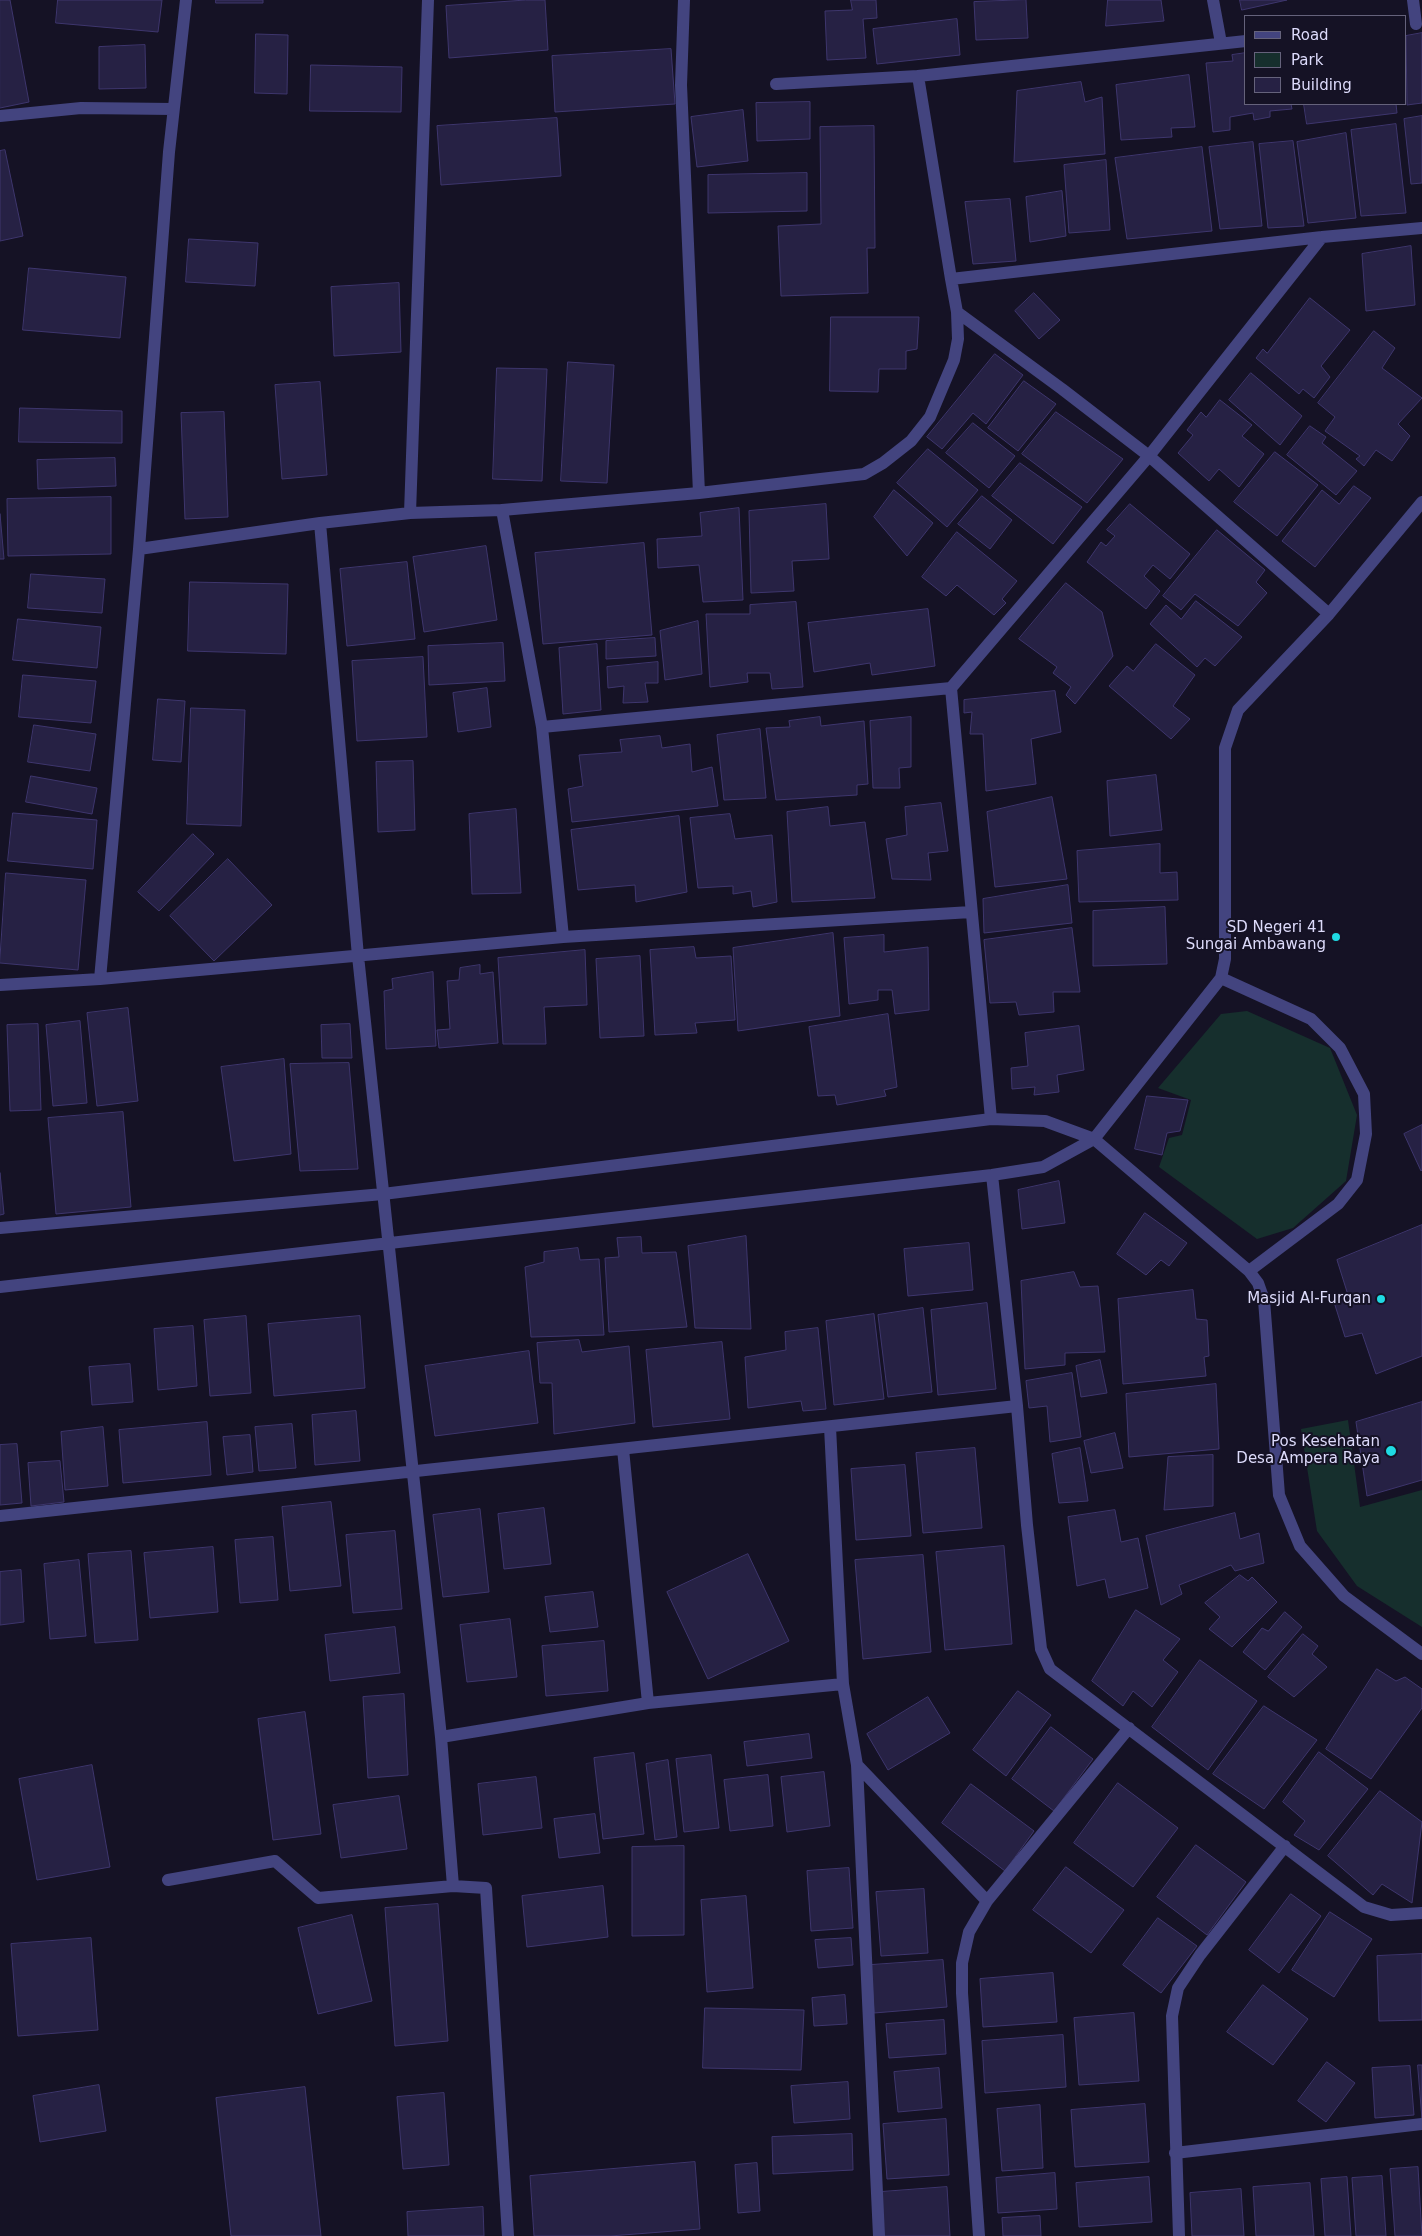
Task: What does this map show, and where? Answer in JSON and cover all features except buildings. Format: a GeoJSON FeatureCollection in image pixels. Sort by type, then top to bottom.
{"type":"FeatureCollection","features":[{"type":"Feature","properties":{"kind":"street"},"geometry":{"type":"LineString","coordinates":[[100,979],[139,550],[173,109],[186,0]]}},
{"type":"Feature","properties":{"kind":"street"},"geometry":{"type":"LineString","coordinates":[[410,513],[428,0]]}},
{"type":"Feature","properties":{"kind":"street"},"geometry":{"type":"LineString","coordinates":[[684,0],[681,85],[699,493]]}},
{"type":"Feature","properties":{"kind":"street"},"geometry":{"type":"LineString","coordinates":[[1212,0],[1221,43]]}},
{"type":"Feature","properties":{"kind":"street"},"geometry":{"type":"LineString","coordinates":[[1413,0],[1415,24]]}},
{"type":"Feature","properties":{"kind":"street"},"geometry":{"type":"LineString","coordinates":[[776,84],[918,76],[1244,41]]}},
{"type":"Feature","properties":{"kind":"street"},"geometry":{"type":"LineString","coordinates":[[139,550],[320,523],[410,513],[502,510],[699,493],[864,474],[911,441],[930,417],[954,360],[958,339],[957,312],[918,76]]}},
{"type":"Feature","properties":{"kind":"street"},"geometry":{"type":"LineString","coordinates":[[0,116],[81,108],[173,109]]}},
{"type":"Feature","properties":{"kind":"street"},"geometry":{"type":"LineString","coordinates":[[951,279],[1322,237],[1422,228]]}},
{"type":"Feature","properties":{"kind":"street"},"geometry":{"type":"LineString","coordinates":[[542,728],[951,688],[1149,456],[1322,237]]}},
{"type":"Feature","properties":{"kind":"street"},"geometry":{"type":"LineString","coordinates":[[957,312],[1149,456],[1329,614]]}},
{"type":"Feature","properties":{"kind":"street"},"geometry":{"type":"LineString","coordinates":[[0,1287],[992,1175],[1043,1167],[1094,1139],[1221,978],[1225,959],[1224,748],[1238,710],[1329,614],[1422,502]]}},
{"type":"Feature","properties":{"kind":"street"},"geometry":{"type":"LineString","coordinates":[[502,510],[542,728],[563,937]]}},
{"type":"Feature","properties":{"kind":"street"},"geometry":{"type":"LineString","coordinates":[[320,523],[358,956],[441,1737],[453,1886]]}},
{"type":"Feature","properties":{"kind":"street"},"geometry":{"type":"LineString","coordinates":[[951,688],[991,1119]]}},
{"type":"Feature","properties":{"kind":"street"},"geometry":{"type":"LineString","coordinates":[[0,985],[100,979],[563,937],[971,912]]}},
{"type":"Feature","properties":{"kind":"street"},"geometry":{"type":"LineString","coordinates":[[1221,978],[1311,1019],[1340,1048],[1364,1094],[1366,1134],[1357,1180],[1338,1204],[1249,1271]]}},
{"type":"Feature","properties":{"kind":"street"},"geometry":{"type":"LineString","coordinates":[[0,1228],[384,1194],[991,1119],[1045,1121],[1094,1139],[1249,1271],[1258,1283],[1264,1300],[1279,1495],[1300,1546],[1344,1596],[1422,1654]]}},
{"type":"Feature","properties":{"kind":"street"},"geometry":{"type":"LineString","coordinates":[[992,1175],[1018,1406],[1027,1525],[1041,1649],[1050,1669],[1364,1907],[1391,1915],[1422,1913]]}},
{"type":"Feature","properties":{"kind":"street"},"geometry":{"type":"LineString","coordinates":[[0,1516],[1018,1406]]}},
{"type":"Feature","properties":{"kind":"street"},"geometry":{"type":"LineString","coordinates":[[830,1427],[842,1684],[857,1765],[879,2236]]}},
{"type":"Feature","properties":{"kind":"street"},"geometry":{"type":"LineString","coordinates":[[623,1449],[648,1703]]}},
{"type":"Feature","properties":{"kind":"street"},"geometry":{"type":"LineString","coordinates":[[441,1737],[648,1703],[842,1684]]}},
{"type":"Feature","properties":{"kind":"street"},"geometry":{"type":"LineString","coordinates":[[978,2236],[962,1993],[962,1963],[969,1932],[987,1901],[1129,1728]]}},
{"type":"Feature","properties":{"kind":"street"},"geometry":{"type":"LineString","coordinates":[[857,1765],[987,1901]]}},
{"type":"Feature","properties":{"kind":"street"},"geometry":{"type":"LineString","coordinates":[[1179,2236],[1172,2016],[1178,1988],[1200,1955],[1285,1846]]}},
{"type":"Feature","properties":{"kind":"street"},"geometry":{"type":"LineString","coordinates":[[168,1880],[275,1861],[318,1898],[453,1886],[486,1888],[508,2236]]}},
{"type":"Feature","properties":{"kind":"street"},"geometry":{"type":"LineString","coordinates":[[1175,2153],[1422,2124]]}},
{"type":"Feature","properties":{"kind":"green space"},"geometry":{"type":"Polygon","coordinates":[[[1247,1011],[1330,1048],[1357,1115],[1346,1181],[1293,1228],[1257,1239],[1159,1167],[1169,1138],[1182,1135],[1191,1100],[1158,1088],[1221,1014],[1247,1011]]]}},
{"type":"Feature","properties":{"kind":"green space"},"geometry":{"type":"Polygon","coordinates":[[[1348,1420],[1360,1507],[1422,1490],[1422,1627],[1357,1586],[1317,1531],[1301,1429],[1348,1420]]]}},
{"type":"Feature","properties":{"kind":"place","name":"SD Negeri 41 Sungai Ambawang"},"geometry":{"type":"Point","coordinates":[1336,937]}},
{"type":"Feature","properties":{"kind":"place","name":"Masjid Al-Furqan"},"geometry":{"type":"Point","coordinates":[1381,1299]}},
{"type":"Feature","properties":{"kind":"place","name":"Pos Kesehatan Desa Ampera Raya"},"geometry":{"type":"Point","coordinates":[1391,1451]}}]}
